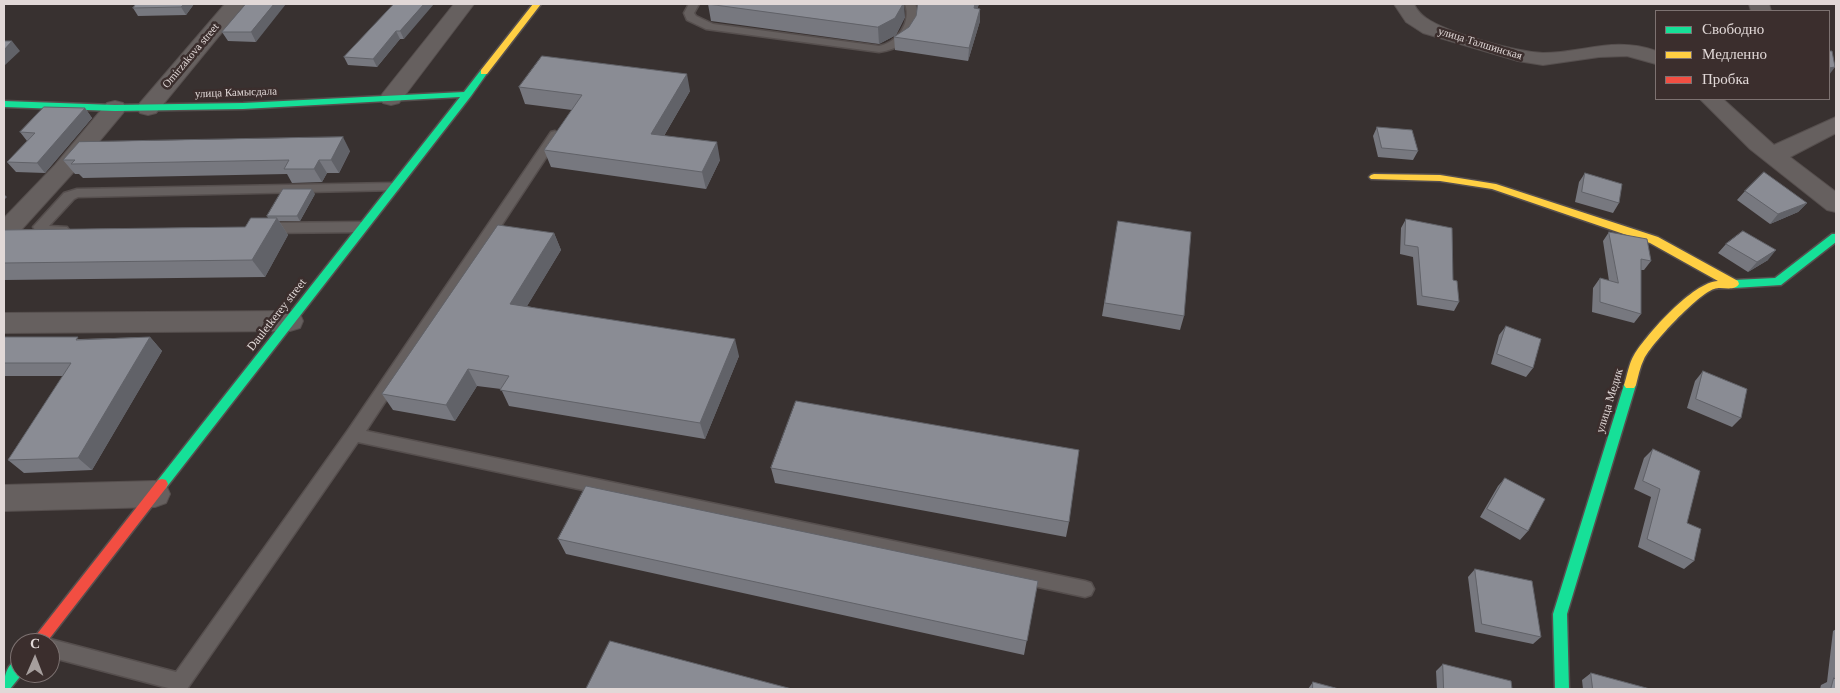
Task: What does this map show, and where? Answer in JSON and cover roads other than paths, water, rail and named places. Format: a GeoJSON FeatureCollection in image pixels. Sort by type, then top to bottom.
{"type":"FeatureCollection","features":[{"type":"Feature","properties":{"kind":"street","name":"Omirzakova street"},"geometry":{"type":"LineString","coordinates":[[148,108],[235,4]]}},
{"type":"Feature","properties":{"kind":"street"},"geometry":{"type":"LineString","coordinates":[[391,98],[464,4]]}},
{"type":"Feature","properties":{"kind":"street","name":"Dauletkerey street"},"geometry":{"type":"LineString","coordinates":[[45,633],[537,4]]}},
{"type":"Feature","properties":{"kind":"street","name":"улица Талшинская"},"geometry":{"type":"LineString","coordinates":[[1404,4],[1408,12],[1421,24],[1443,33],[1526,58],[1544,59],[1605,50],[1630,50],[1655,58]]}},
{"type":"Feature","properties":{"kind":"street","name":"улица Камысдала"},"geometry":{"type":"LineString","coordinates":[[4,104],[115,108],[243,106],[468,94]]}},
{"type":"Feature","properties":{"kind":"street"},"geometry":{"type":"LineString","coordinates":[[1712,100],[1774,157],[1836,204]]}},
{"type":"Feature","properties":{"kind":"street"},"geometry":{"type":"LineString","coordinates":[[4,234],[63,170],[115,108]]}},
{"type":"Feature","properties":{"kind":"street"},"geometry":{"type":"LineString","coordinates":[[1774,157],[1787,147],[1836,124]]}},
{"type":"Feature","properties":{"kind":"street"},"geometry":{"type":"LineString","coordinates":[[1374,176],[1440,178],[1493,186],[1654,240],[1730,283]]}},
{"type":"Feature","properties":{"kind":"street","name":"улица Медик"},"geometry":{"type":"LineString","coordinates":[[1562,689],[1560,614],[1638,358],[1661,328],[1682,307],[1711,285],[1777,282],[1836,237]]}},
{"type":"Feature","properties":{"kind":"street"},"geometry":{"type":"LineString","coordinates":[[4,323],[290,321]]}},
{"type":"Feature","properties":{"kind":"street"},"geometry":{"type":"LineString","coordinates":[[4,498],[155,494]]}},
{"type":"Feature","properties":{"kind":"lane"},"geometry":{"type":"LineString","coordinates":[[694,4],[689,13],[691,18],[710,27],[879,49],[895,44],[905,37],[912,8],[910,4]]}},
{"type":"Feature","properties":{"kind":"lane"},"geometry":{"type":"LineString","coordinates":[[60,651],[180,682],[354,435],[559,128]]}},
{"type":"Feature","properties":{"kind":"lane"},"geometry":{"type":"LineString","coordinates":[[74,230],[44,230],[40,227],[69,196],[77,193],[394,187]]}},
{"type":"Feature","properties":{"kind":"lane"},"geometry":{"type":"LineString","coordinates":[[252,228],[361,227]]}},
{"type":"Feature","properties":{"kind":"lane"},"geometry":{"type":"LineString","coordinates":[[354,435],[1085,589]]}}]}
